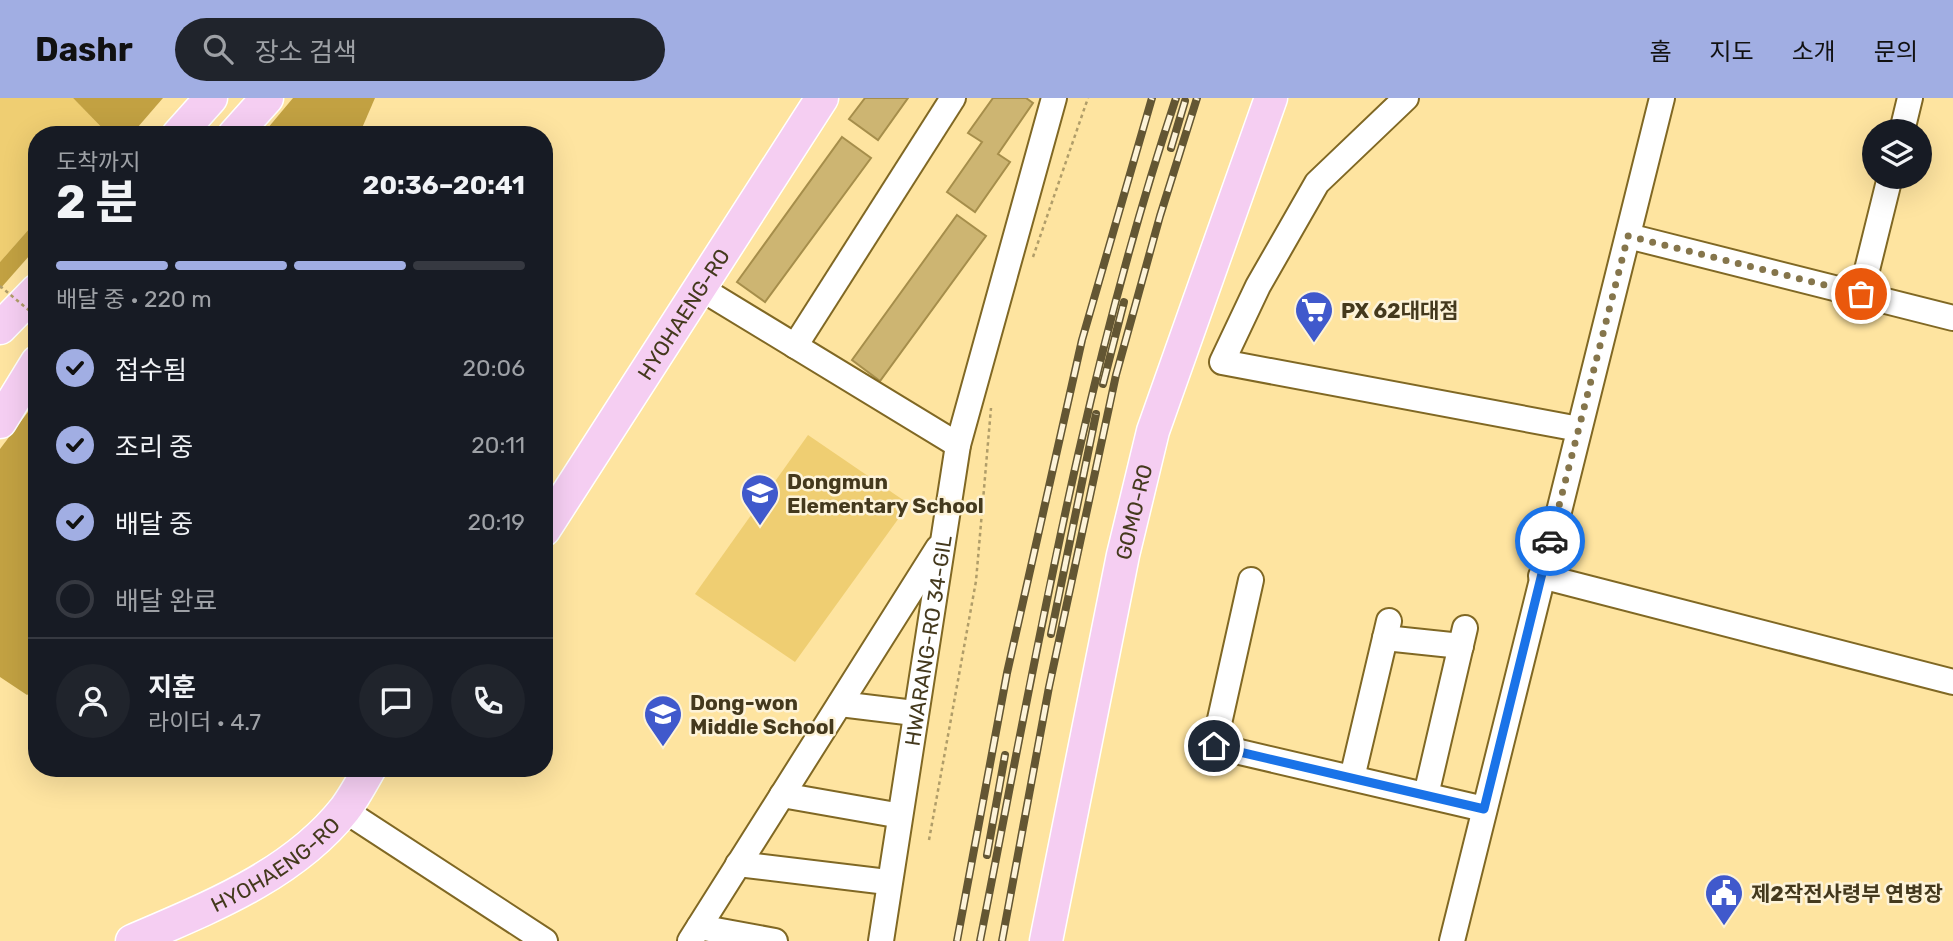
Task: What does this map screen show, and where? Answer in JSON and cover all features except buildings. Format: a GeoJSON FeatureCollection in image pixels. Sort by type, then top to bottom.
{"type":"FeatureCollection","features":[{"type":"Feature","properties":{"kind":"main road"},"geometry":{"type":"LineString","coordinates":[[186,126],[211,98]]}},
{"type":"Feature","properties":{"kind":"main road"},"geometry":{"type":"LineString","coordinates":[[242,126],[267,98]]}},
{"type":"Feature","properties":{"kind":"main road","name":"HYOHAENG-RO"},"geometry":{"type":"LineString","coordinates":[[553,516],[822,98]]}},
{"type":"Feature","properties":{"kind":"main road","name":"GOMO-RO"},"geometry":{"type":"LineString","coordinates":[[1046,941],[1123,555],[1153,431],[1271,98]]}},
{"type":"Feature","properties":{"kind":"main road"},"geometry":{"type":"LineString","coordinates":[[0,328],[28,299]]}},
{"type":"Feature","properties":{"kind":"main road"},"geometry":{"type":"LineString","coordinates":[[0,400],[28,370]]}},
{"type":"Feature","properties":{"kind":"main road"},"geometry":{"type":"LineString","coordinates":[[0,422],[28,376]]}},
{"type":"Feature","properties":{"kind":"main road","name":"HYOHAENG-RO"},"geometry":{"type":"LineString","coordinates":[[149,938],[258,883],[301,853],[344,810],[364,777]]}},
{"type":"Feature","properties":{"kind":"street"},"geometry":{"type":"LineString","coordinates":[[795,346],[953,98]]}},
{"type":"Feature","properties":{"kind":"street","name":"HWARANG-RO 34-GIL"},"geometry":{"type":"LineString","coordinates":[[881,941],[958,444],[1054,98]]}},
{"type":"Feature","properties":{"kind":"street"},"geometry":{"type":"LineString","coordinates":[[1406,98],[1317,183],[1258,286],[1222,362],[1579,429]]}},
{"type":"Feature","properties":{"kind":"street"},"geometry":{"type":"LineString","coordinates":[[1452,941],[1662,98]]}},
{"type":"Feature","properties":{"kind":"street"},"geometry":{"type":"LineString","coordinates":[[1905,119],[1910,98]]}},
{"type":"Feature","properties":{"kind":"street"},"geometry":{"type":"LineString","coordinates":[[1861,294],[1887,189]]}},
{"type":"Feature","properties":{"kind":"street"},"geometry":{"type":"LineString","coordinates":[[1628,236],[1953,318]]}},
{"type":"Feature","properties":{"kind":"street"},"geometry":{"type":"LineString","coordinates":[[700,288],[958,444]]}},
{"type":"Feature","properties":{"kind":"street"},"geometry":{"type":"LineString","coordinates":[[775,941],[694,934],[944,539]]}},
{"type":"Feature","properties":{"kind":"street"},"geometry":{"type":"LineString","coordinates":[[1541,576],[1953,682]]}},
{"type":"Feature","properties":{"kind":"street"},"geometry":{"type":"LineString","coordinates":[[1251,580],[1214,746],[1484,809]]}},
{"type":"Feature","properties":{"kind":"street"},"geometry":{"type":"LineString","coordinates":[[1352,778],[1387,630],[1463,637],[1426,795]]}},
{"type":"Feature","properties":{"kind":"street"},"geometry":{"type":"LineString","coordinates":[[840,704],[906,712]]}},
{"type":"Feature","properties":{"kind":"street"},"geometry":{"type":"LineString","coordinates":[[782,795],[890,814]]}},
{"type":"Feature","properties":{"kind":"street"},"geometry":{"type":"LineString","coordinates":[[344,810],[545,941]]}},
{"type":"Feature","properties":{"kind":"street"},"geometry":{"type":"LineString","coordinates":[[738,864],[879,881]]}},
{"type":"Feature","properties":{"kind":"path"},"geometry":{"type":"LineString","coordinates":[[1031,263],[1088,98]]}},
{"type":"Feature","properties":{"kind":"path"},"geometry":{"type":"LineString","coordinates":[[0,286],[28,309]]}},
{"type":"Feature","properties":{"kind":"path"},"geometry":{"type":"LineString","coordinates":[[929,840],[976,581],[991,408]]}},
{"type":"Feature","properties":{"kind":"shaded area"},"geometry":{"type":"Polygon","coordinates":[[[0,98],[73,98],[100,126],[28,126],[28,230],[0,262],[0,98]]]}},
{"type":"Feature","properties":{"kind":"shaded area"},"geometry":{"type":"Polygon","coordinates":[[[73,98],[163,98],[139,126],[100,126],[73,98]]]}},
{"type":"Feature","properties":{"kind":"shaded area"},"geometry":{"type":"Polygon","coordinates":[[[293,98],[375,98],[363,126],[270,126],[293,98]]]}},
{"type":"Feature","properties":{"kind":"shaded area"},"geometry":{"type":"Polygon","coordinates":[[[28,230],[28,257],[0,289],[0,262],[28,230]]]}},
{"type":"Feature","properties":{"kind":"shaded area"},"geometry":{"type":"Polygon","coordinates":[[[28,412],[27,695],[0,677],[0,449],[28,412]]]}},
{"type":"Feature","properties":{"kind":"shaded area"},"geometry":{"type":"Polygon","coordinates":[[[808,435],[909,504],[795,662],[695,594],[808,435]]]}},
{"type":"Feature","properties":{"kind":"railway"},"geometry":{"type":"LineString","coordinates":[[957,941],[1007,673],[1082,340],[1152,98]]}},
{"type":"Feature","properties":{"kind":"railway"},"geometry":{"type":"LineString","coordinates":[[980,941],[1042,622],[1088,411],[1143,202],[1176,98]]}},
{"type":"Feature","properties":{"kind":"railway"},"geometry":{"type":"LineString","coordinates":[[1002,941],[1049,687],[1116,375],[1160,216],[1197,98]]}},
{"type":"Feature","properties":{"kind":"railway"},"geometry":{"type":"LineString","coordinates":[[1171,148],[1185,101]]}},
{"type":"Feature","properties":{"kind":"railway"},"geometry":{"type":"LineString","coordinates":[[1103,384],[1124,302]]}},
{"type":"Feature","properties":{"kind":"railway"},"geometry":{"type":"LineString","coordinates":[[1051,634],[1096,414]]}},
{"type":"Feature","properties":{"kind":"railway"},"geometry":{"type":"LineString","coordinates":[[987,855],[1005,755]]}},
{"type":"Feature","properties":{"kind":"way so far"},"geometry":{"type":"LineString","coordinates":[[1550,541],[1628,236],[1861,294]]}},
{"type":"Feature","properties":{"kind":"place","name":"PX 62대대점"},"geometry":{"type":"Point","coordinates":[1314,344]}},
{"type":"Feature","properties":{"kind":"place","name":"Dongmun Elementary School"},"geometry":{"type":"Point","coordinates":[760,527]}},
{"type":"Feature","properties":{"kind":"place","name":"Dong-won Middle School"},"geometry":{"type":"Point","coordinates":[663,748]}},
{"type":"Feature","properties":{"kind":"place","name":"제2작전사령부 연병장"},"geometry":{"type":"Point","coordinates":[1724,927]}},
{"type":"Feature","properties":{"kind":"route"},"geometry":{"type":"LineString","coordinates":[[1214,746],[1484,809],[1550,541]]}}]}
